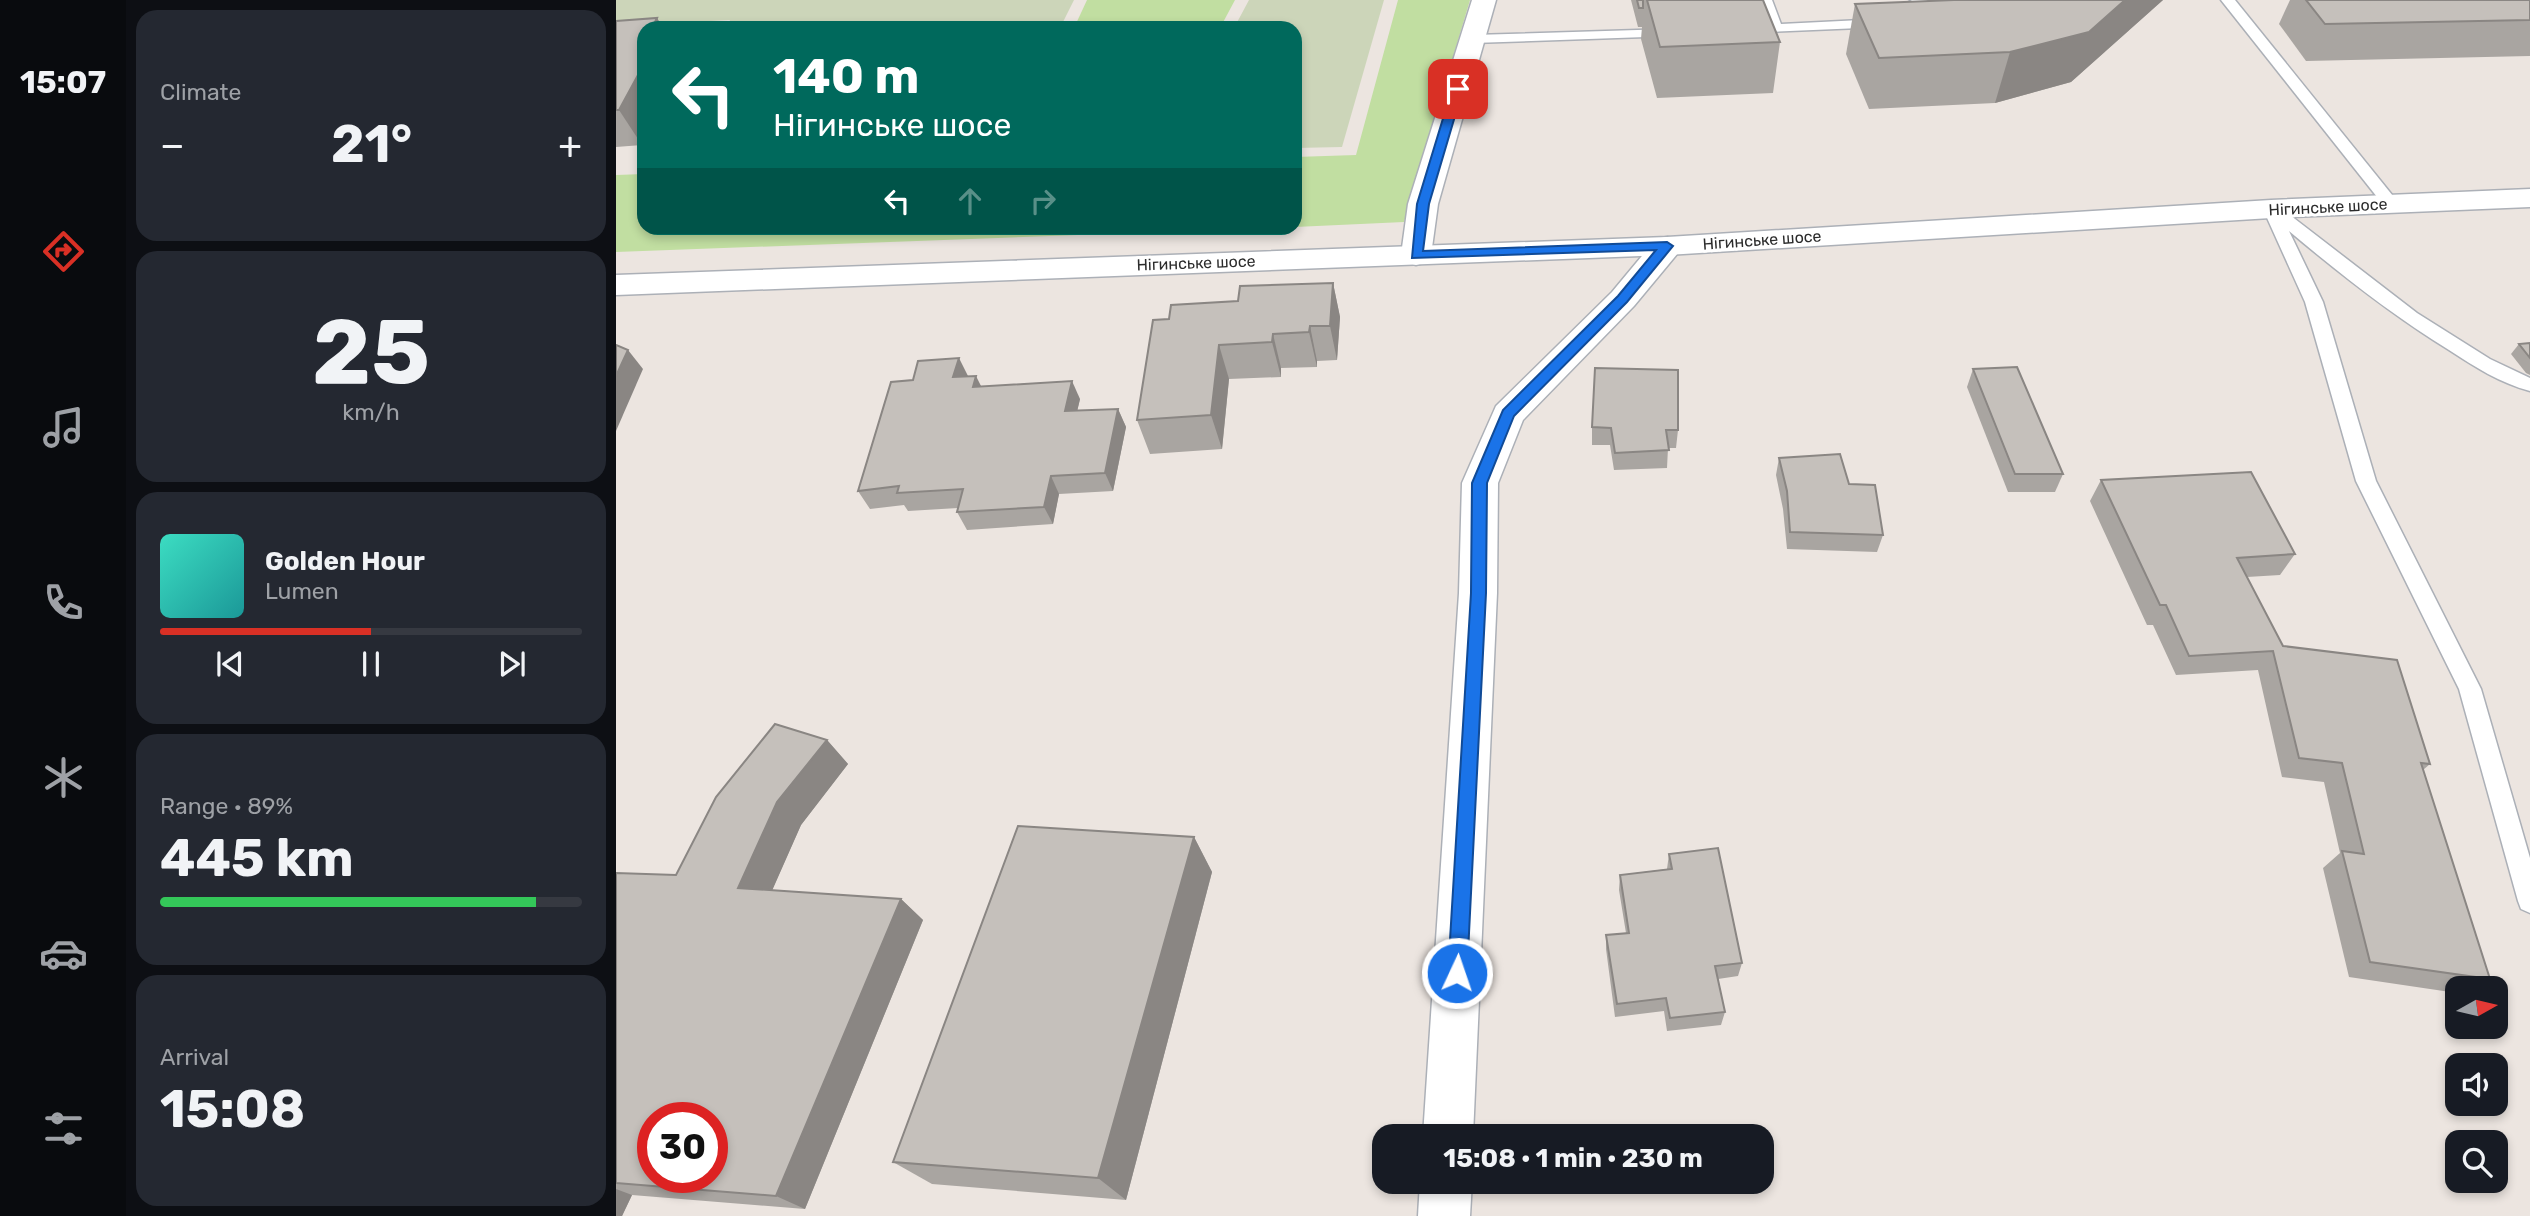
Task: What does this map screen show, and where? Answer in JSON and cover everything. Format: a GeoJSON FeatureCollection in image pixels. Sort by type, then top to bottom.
{"type":"FeatureCollection","features":[{"type":"Feature","properties":{"kind":"main road"},"geometry":{"type":"LineString","coordinates":[[1416,255],[1423,204],[1484,0]]}},
{"type":"Feature","properties":{"kind":"main road","name":"Нігинське шосе"},"geometry":{"type":"LineString","coordinates":[[616,285],[1667,246],[2272,209],[2530,198]]}},
{"type":"Feature","properties":{"kind":"main road"},"geometry":{"type":"LineString","coordinates":[[1449,1124],[1478,593],[1480,483],[1508,414],[1623,299],[1667,246]]}},
{"type":"Feature","properties":{"kind":"main road"},"geometry":{"type":"LineString","coordinates":[[1444,1216],[1445,1194]]}},
{"type":"Feature","properties":{"kind":"lane"},"geometry":{"type":"LineString","coordinates":[[1765,0],[1776,29]]}},
{"type":"Feature","properties":{"kind":"lane"},"geometry":{"type":"LineString","coordinates":[[1736,30],[1884,23],[1921,0]]}},
{"type":"Feature","properties":{"kind":"lane"},"geometry":{"type":"LineString","coordinates":[[2228,0],[2391,204]]}},
{"type":"Feature","properties":{"kind":"lane"},"geometry":{"type":"LineString","coordinates":[[1473,38],[1682,32]]}},
{"type":"Feature","properties":{"kind":"lane"},"geometry":{"type":"LineString","coordinates":[[2272,209],[2375,292],[2438,336],[2482,363],[2530,385]]}},
{"type":"Feature","properties":{"kind":"lane"},"geometry":{"type":"LineString","coordinates":[[2272,209],[2315,302],[2366,481],[2470,689],[2530,901]]}},
{"type":"Feature","properties":{"kind":"green space"},"geometry":{"type":"Polygon","coordinates":[[[616,0],[1074,0],[1064,21],[637,21],[637,25],[616,26],[616,0]]]}},
{"type":"Feature","properties":{"kind":"green space"},"geometry":{"type":"Polygon","coordinates":[[[1087,0],[1235,0],[1224,21],[1077,21],[1087,0]]]}},
{"type":"Feature","properties":{"kind":"green space"},"geometry":{"type":"Polygon","coordinates":[[[1249,0],[1384,0],[1342,147],[1302,148],[1302,21],[1238,21],[1249,0]]]}},
{"type":"Feature","properties":{"kind":"green space"},"geometry":{"type":"Polygon","coordinates":[[[1398,0],[1470,0],[1404,222],[1302,227],[1302,157],[1356,155],[1398,0]]]}},
{"type":"Feature","properties":{"kind":"green space"},"geometry":{"type":"Polygon","coordinates":[[[637,174],[637,235],[1080,235],[616,252],[616,175],[637,174]]]}},
{"type":"Feature","properties":{"kind":"building"},"geometry":{"type":"Polygon","coordinates":[[[1637,0],[1643,0],[1643,8],[1639,8],[1637,0]]]}},
{"type":"Feature","properties":{"kind":"building"},"geometry":{"type":"Polygon","coordinates":[[[1647,0],[1763,0],[1780,42],[1660,47],[1647,0]]]}},
{"type":"Feature","properties":{"kind":"building"},"geometry":{"type":"Polygon","coordinates":[[[1954,0],[2125,0],[2089,32],[2010,52],[1879,58],[1855,4],[1954,0]]]}},
{"type":"Feature","properties":{"kind":"building"},"geometry":{"type":"Polygon","coordinates":[[[2306,0],[2530,0],[2530,20],[2325,24],[2306,0]]]}},
{"type":"Feature","properties":{"kind":"building"},"geometry":{"type":"Polygon","coordinates":[[[657,18],[656,21],[637,21],[637,77],[619,110],[616,110],[616,21],[657,18]]]}},
{"type":"Feature","properties":{"kind":"building"},"geometry":{"type":"Polygon","coordinates":[[[1333,283],[1330,326],[1310,326],[1309,332],[1273,334],[1272,342],[1219,345],[1211,415],[1137,420],[1153,320],[1169,319],[1171,305],[1238,301],[1240,286],[1333,283]]]}},
{"type":"Feature","properties":{"kind":"building"},"geometry":{"type":"Polygon","coordinates":[[[2530,343],[2530,358],[2519,344],[2530,343]]]}},
{"type":"Feature","properties":{"kind":"building"},"geometry":{"type":"Polygon","coordinates":[[[616,345],[628,350],[616,376],[616,345]]]}},
{"type":"Feature","properties":{"kind":"building"},"geometry":{"type":"Polygon","coordinates":[[[959,358],[953,377],[976,376],[973,387],[1072,381],[1065,411],[1118,409],[1105,473],[1051,476],[1044,507],[957,512],[963,489],[897,493],[899,486],[858,491],[891,382],[913,380],[918,361],[959,358]]]}},
{"type":"Feature","properties":{"kind":"building"},"geometry":{"type":"Polygon","coordinates":[[[2017,367],[2063,474],[2015,474],[1973,369],[2017,367]]]}},
{"type":"Feature","properties":{"kind":"building"},"geometry":{"type":"Polygon","coordinates":[[[1595,368],[1678,370],[1678,430],[1666,430],[1669,450],[1615,453],[1611,428],[1592,427],[1595,368]]]}},
{"type":"Feature","properties":{"kind":"building"},"geometry":{"type":"Polygon","coordinates":[[[1840,454],[1849,484],[1875,485],[1883,535],[1790,532],[1787,491],[1779,458],[1840,454]]]}},
{"type":"Feature","properties":{"kind":"building"},"geometry":{"type":"Polygon","coordinates":[[[2251,472],[2295,554],[2237,558],[2283,646],[2397,660],[2430,764],[2421,763],[2489,976],[2469,976],[2370,962],[2342,851],[2364,854],[2342,763],[2299,758],[2273,651],[2189,656],[2166,605],[2160,605],[2101,480],[2251,472]]]}},
{"type":"Feature","properties":{"kind":"building"},"geometry":{"type":"Polygon","coordinates":[[[775,724],[827,740],[777,802],[738,888],[901,899],[776,1196],[728,1192],[728,1102],[637,1102],[637,1185],[616,1183],[616,873],[676,875],[716,797],[775,724]]]}},
{"type":"Feature","properties":{"kind":"building"},"geometry":{"type":"Polygon","coordinates":[[[1018,826],[1194,837],[1098,1178],[893,1162],[1018,826]]]}},
{"type":"Feature","properties":{"kind":"building"},"geometry":{"type":"Polygon","coordinates":[[[1718,848],[1742,963],[1715,966],[1725,1012],[1670,1018],[1666,998],[1617,1004],[1606,935],[1629,933],[1620,875],[1672,869],[1669,854],[1718,848]]]}},
{"type":"Feature","properties":{"kind":"route"},"geometry":{"type":"LineString","coordinates":[[1457,973],[1478,593],[1480,483],[1508,414],[1623,299],[1667,246],[1416,255],[1423,204],[1458,89]]}}]}
